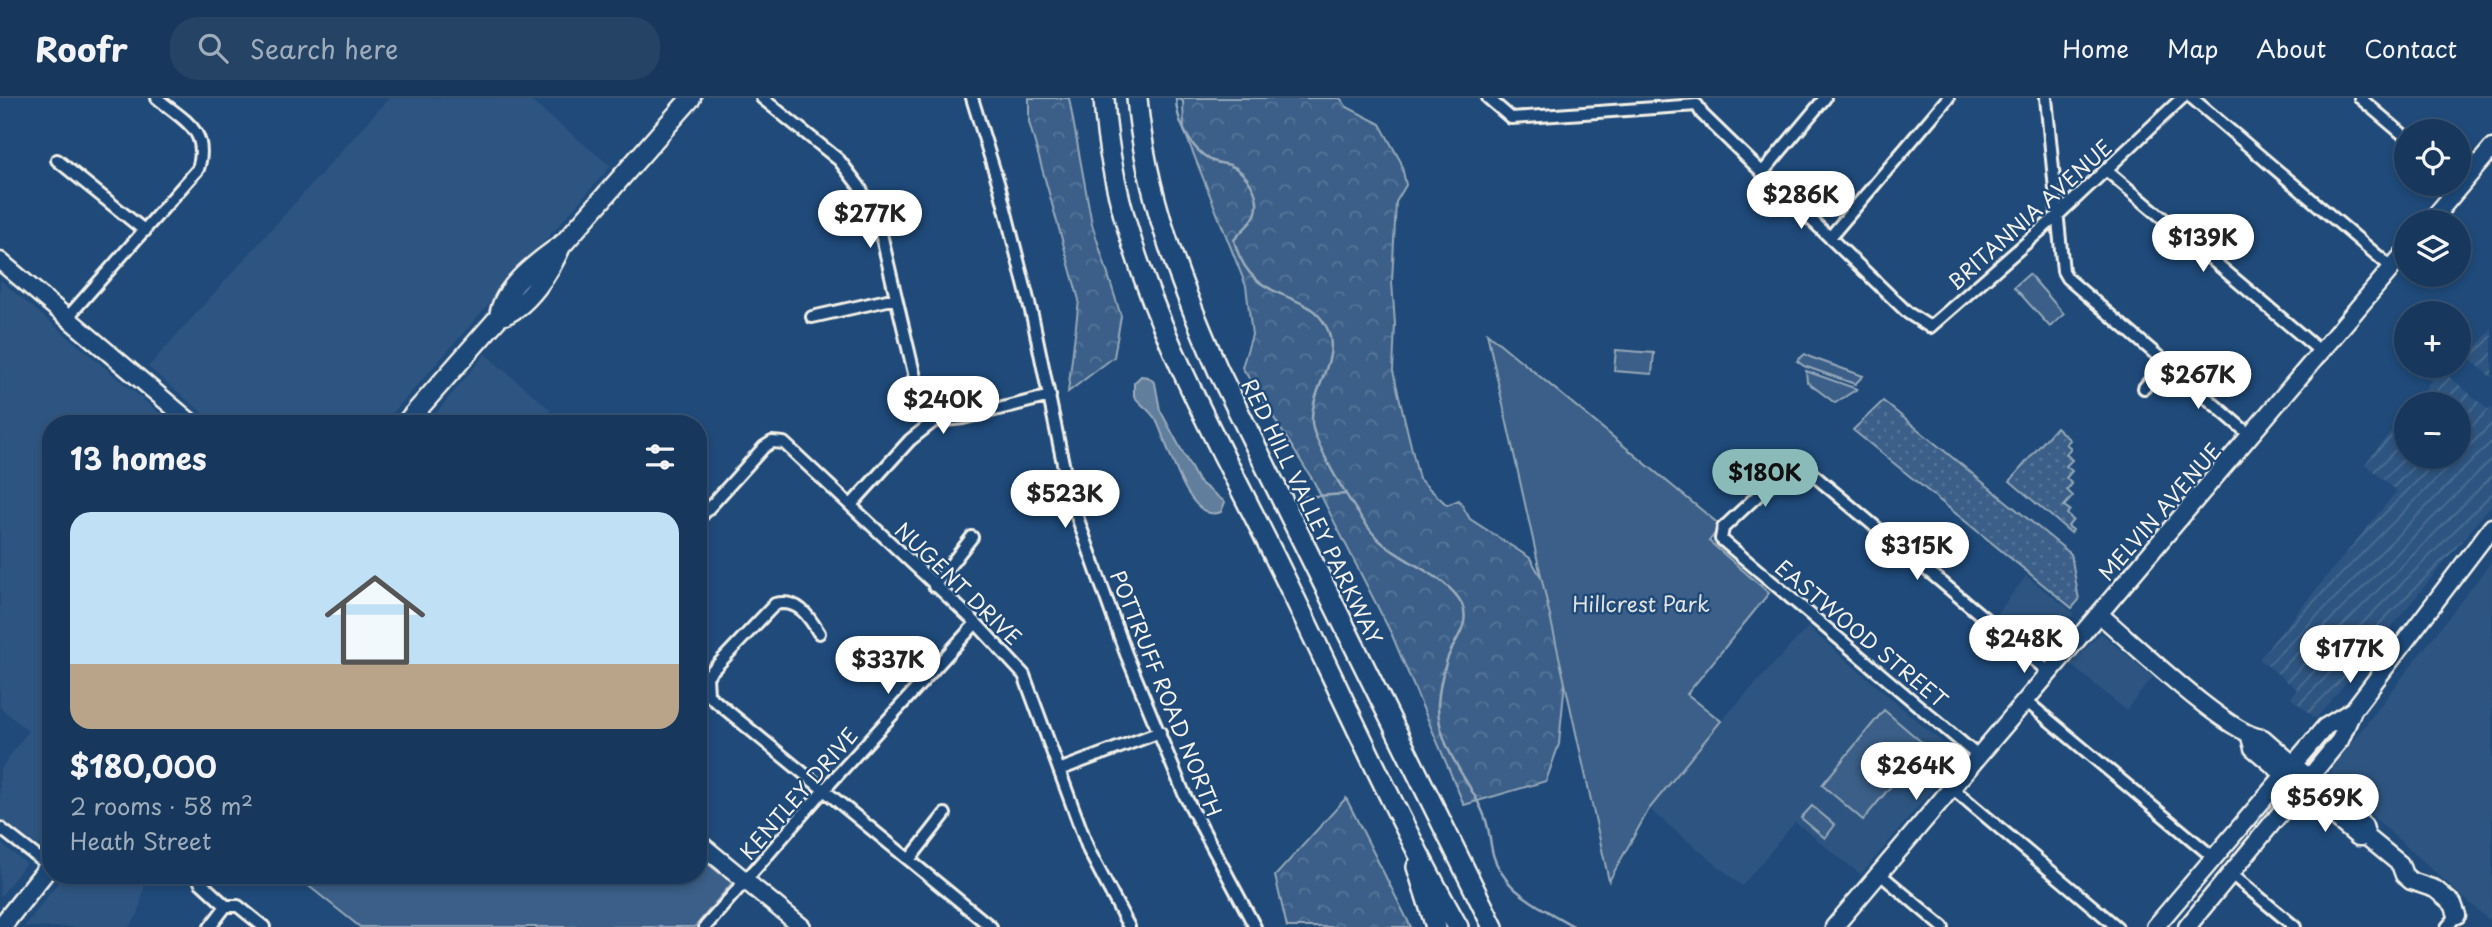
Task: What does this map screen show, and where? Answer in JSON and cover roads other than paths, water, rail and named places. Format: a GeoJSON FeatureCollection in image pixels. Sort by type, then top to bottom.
{"type":"FeatureCollection","features":[{"type":"Feature","properties":{"kind":"highway"},"geometry":{"type":"LineString","coordinates":[[1095,98],[1131,238],[1149,294],[1411,838],[1458,927]]}},
{"type":"Feature","properties":{"kind":"highway"},"geometry":{"type":"LineString","coordinates":[[1104,98],[1106,135]]}},
{"type":"Feature","properties":{"kind":"highway","name":"RED HILL VALLEY PARKWAY"},"geometry":{"type":"LineString","coordinates":[[1137,98],[1159,219],[1185,295],[1224,382],[1493,927]]}},
{"type":"Feature","properties":{"kind":"highway"},"geometry":{"type":"LineString","coordinates":[[1411,838],[1419,880],[1436,927]]}},
{"type":"Feature","properties":{"kind":"main road"},"geometry":{"type":"LineString","coordinates":[[413,415],[499,317],[512,313],[520,304],[552,267],[563,244],[691,98]]}},
{"type":"Feature","properties":{"kind":"main road"},"geometry":{"type":"LineString","coordinates":[[2471,171],[2492,148]]}},
{"type":"Feature","properties":{"kind":"main road"},"geometry":{"type":"LineString","coordinates":[[2439,210],[2450,196]]}},
{"type":"Feature","properties":{"kind":"main road"},"geometry":{"type":"LineString","coordinates":[[1,262],[182,415]]}},
{"type":"Feature","properties":{"kind":"main road","name":"MELVIN AVENUE"},"geometry":{"type":"LineString","coordinates":[[1834,927],[2394,266]]}},
{"type":"Feature","properties":{"kind":"main road"},"geometry":{"type":"LineString","coordinates":[[2187,927],[2340,740],[2353,710],[2492,527]]}},
{"type":"Feature","properties":{"kind":"main road"},"geometry":{"type":"LineString","coordinates":[[2099,614],[2219,715],[2250,737],[2253,748],[2289,770],[2364,826],[2367,837],[2400,864],[2410,865],[2418,872],[2420,883],[2452,921],[2470,927]]}},
{"type":"Feature","properties":{"kind":"main road"},"geometry":{"type":"LineString","coordinates":[[2155,927],[2325,727],[2353,710]]}},
{"type":"Feature","properties":{"kind":"main road"},"geometry":{"type":"LineString","coordinates":[[707,849],[802,927]]}},
{"type":"Feature","properties":{"kind":"main road"},"geometry":{"type":"LineString","coordinates":[[1,927],[42,875]]}},
{"type":"Feature","properties":{"kind":"street"},"geometry":{"type":"LineString","coordinates":[[67,318],[198,169],[204,150],[197,132],[157,98]]}},
{"type":"Feature","properties":{"kind":"street"},"geometry":{"type":"LineString","coordinates":[[762,98],[839,160],[859,186],[878,221],[918,390],[934,421]]}},
{"type":"Feature","properties":{"kind":"street","name":"POTTRUFF ROAD NORTH"},"geometry":{"type":"LineString","coordinates":[[972,98],[1000,189],[1050,396],[1070,497],[1126,654],[1185,796],[1255,927]]}},
{"type":"Feature","properties":{"kind":"street"},"geometry":{"type":"LineString","coordinates":[[1488,98],[1511,118],[1699,102],[1702,114],[1831,236],[1948,98]]}},
{"type":"Feature","properties":{"kind":"street"},"geometry":{"type":"LineString","coordinates":[[1621,98],[1622,110]]}},
{"type":"Feature","properties":{"kind":"street"},"geometry":{"type":"LineString","coordinates":[[1762,173],[1825,98]]}},
{"type":"Feature","properties":{"kind":"street"},"geometry":{"type":"LineString","coordinates":[[2046,98],[2067,278],[2251,436]]}},
{"type":"Feature","properties":{"kind":"street","name":"BRITANNIA AVENUE"},"geometry":{"type":"LineString","coordinates":[[1831,236],[1909,313],[1930,327],[2058,215],[2182,98]]}},
{"type":"Feature","properties":{"kind":"street"},"geometry":{"type":"LineString","coordinates":[[2192,98],[2392,268]]}},
{"type":"Feature","properties":{"kind":"street"},"geometry":{"type":"LineString","coordinates":[[2360,98],[2394,127]]}},
{"type":"Feature","properties":{"kind":"street"},"geometry":{"type":"LineString","coordinates":[[57,160],[145,232]]}},
{"type":"Feature","properties":{"kind":"street"},"geometry":{"type":"LineString","coordinates":[[2106,170],[2322,352]]}},
{"type":"Feature","properties":{"kind":"street"},"geometry":{"type":"LineString","coordinates":[[812,317],[896,298]]}},
{"type":"Feature","properties":{"kind":"street"},"geometry":{"type":"LineString","coordinates":[[2144,388],[2165,363]]}},
{"type":"Feature","properties":{"kind":"street"},"geometry":{"type":"LineString","coordinates":[[851,505],[909,440],[934,421],[963,418],[1050,396]]}},
{"type":"Feature","properties":{"kind":"street","name":"NUGENT DRIVE"},"geometry":{"type":"LineString","coordinates":[[707,511],[772,442],[784,443],[976,623],[1024,675],[1089,852],[1129,927]]}},
{"type":"Feature","properties":{"kind":"street","name":"EASTWOOD STREET"},"geometry":{"type":"LineString","coordinates":[[1979,757],[1721,539],[1724,526],[1785,469],[1797,464],[1804,467],[2050,673]]}},
{"type":"Feature","properties":{"kind":"street"},"geometry":{"type":"LineString","coordinates":[[934,586],[972,537]]}},
{"type":"Feature","properties":{"kind":"street"},"geometry":{"type":"LineString","coordinates":[[707,676],[775,604],[786,602],[797,606],[808,615],[819,633]]}},
{"type":"Feature","properties":{"kind":"street","name":"KENTLEY DRIVE"},"geometry":{"type":"LineString","coordinates":[[705,927],[823,791],[976,623]]}},
{"type":"Feature","properties":{"kind":"street"},"geometry":{"type":"LineString","coordinates":[[707,691],[715,702],[991,927]]}},
{"type":"Feature","properties":{"kind":"street"},"geometry":{"type":"LineString","coordinates":[[2026,701],[2214,858]]}},
{"type":"Feature","properties":{"kind":"street"},"geometry":{"type":"LineString","coordinates":[[1059,770],[1160,732]]}},
{"type":"Feature","properties":{"kind":"street"},"geometry":{"type":"LineString","coordinates":[[1952,788],[2117,927]]}},
{"type":"Feature","properties":{"kind":"street"},"geometry":{"type":"LineString","coordinates":[[909,860],[945,814]]}},
{"type":"Feature","properties":{"kind":"street"},"geometry":{"type":"LineString","coordinates":[[0,828],[42,859]]}},
{"type":"Feature","properties":{"kind":"street"},"geometry":{"type":"LineString","coordinates":[[2230,873],[2295,927]]}},
{"type":"Feature","properties":{"kind":"street"},"geometry":{"type":"LineString","coordinates":[[1880,874],[1943,927]]}},
{"type":"Feature","properties":{"kind":"street"},"geometry":{"type":"LineString","coordinates":[[202,884],[226,906],[238,906],[264,927]]}},
{"type":"Feature","properties":{"kind":"street"},"geometry":{"type":"LineString","coordinates":[[210,927],[226,906]]}},
{"type":"Feature","properties":{"kind":"waterway"},"geometry":{"type":"LineString","coordinates":[[1176,98],[1181,123],[1195,147],[1211,160],[1236,168],[1247,179],[1255,193],[1255,215],[1234,240],[1242,261],[1265,286],[1305,305],[1317,314],[1326,326],[1331,349],[1316,397],[1312,426],[1331,469],[1373,534],[1389,548],[1446,585],[1462,604],[1463,627],[1443,673],[1438,704],[1439,720],[1448,749],[1484,815],[1496,862],[1519,893],[1575,927]]}},
{"type":"Feature","properties":{"kind":"waterway"},"geometry":{"type":"LineString","coordinates":[[1301,497],[1346,494]]}},
{"type":"Feature","properties":{"kind":"park label","name":"Hillcrest Park"},"geometry":{"type":"Point","coordinates":[1641,603]}}]}
